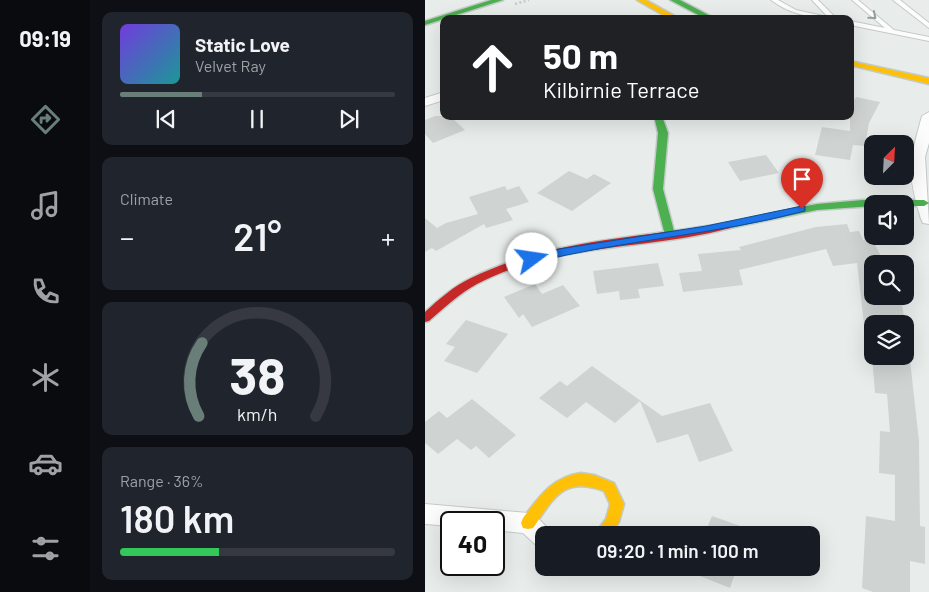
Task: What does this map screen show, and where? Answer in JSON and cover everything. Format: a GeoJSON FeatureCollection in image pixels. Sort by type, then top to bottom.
{"type":"FeatureCollection","features":[{"type":"Feature","properties":{"kind":"street"},"geometry":{"type":"LineString","coordinates":[[451,15],[499,0]]}},
{"type":"Feature","properties":{"kind":"street"},"geometry":{"type":"LineString","coordinates":[[641,0],[669,15]]}},
{"type":"Feature","properties":{"kind":"street"},"geometry":{"type":"LineString","coordinates":[[674,0],[704,15]]}},
{"type":"Feature","properties":{"kind":"street"},"geometry":{"type":"LineString","coordinates":[[425,23],[440,18]]}},
{"type":"Feature","properties":{"kind":"street"},"geometry":{"type":"LineString","coordinates":[[854,65],[929,81]]}},
{"type":"Feature","properties":{"kind":"street"},"geometry":{"type":"LineString","coordinates":[[425,102],[440,97]]}},
{"type":"Feature","properties":{"kind":"street"},"geometry":{"type":"LineString","coordinates":[[929,116],[918,158],[919,186],[929,219]]}},
{"type":"Feature","properties":{"kind":"street"},"geometry":{"type":"LineString","coordinates":[[660,120],[662,124],[662,142],[658,188],[670,235]]}},
{"type":"Feature","properties":{"kind":"street"},"geometry":{"type":"LineString","coordinates":[[425,318],[443,301],[479,278],[519,262],[559,252],[737,224],[802,209],[838,204],[923,203]]}},
{"type":"Feature","properties":{"kind":"street"},"geometry":{"type":"LineString","coordinates":[[538,526],[553,490],[573,479],[591,479],[609,487],[617,504],[613,522],[609,526]]}},
{"type":"Feature","properties":{"kind":"street"},"geometry":{"type":"LineString","coordinates":[[425,514],[535,531]]}},
{"type":"Feature","properties":{"kind":"lane"},"geometry":{"type":"LineString","coordinates":[[774,0],[795,11],[814,15]]}},
{"type":"Feature","properties":{"kind":"lane"},"geometry":{"type":"LineString","coordinates":[[815,0],[829,15]]}},
{"type":"Feature","properties":{"kind":"lane"},"geometry":{"type":"LineString","coordinates":[[855,0],[892,32]]}},
{"type":"Feature","properties":{"kind":"lane"},"geometry":{"type":"LineString","coordinates":[[896,0],[929,26]]}},
{"type":"Feature","properties":{"kind":"lane"},"geometry":{"type":"LineString","coordinates":[[854,24],[929,39]]}},
{"type":"Feature","properties":{"kind":"building"},"geometry":{"type":"Polygon","coordinates":[[[856,97],[880,102],[869,123],[867,135],[864,135],[864,146],[853,145],[850,160],[815,155],[822,127],[850,131],[850,120],[854,120],[854,100],[856,97]]]}},
{"type":"Feature","properties":{"kind":"building"},"geometry":{"type":"Polygon","coordinates":[[[440,116],[440,120],[454,120],[465,130],[433,143],[425,134],[425,120],[440,116]]]}},
{"type":"Feature","properties":{"kind":"building"},"geometry":{"type":"Polygon","coordinates":[[[766,155],[779,173],[740,181],[728,162],[766,155]]]}},
{"type":"Feature","properties":{"kind":"building"},"geometry":{"type":"Polygon","coordinates":[[[569,171],[587,179],[594,174],[611,183],[572,211],[537,193],[569,171]]]}},
{"type":"Feature","properties":{"kind":"building"},"geometry":{"type":"Polygon","coordinates":[[[505,186],[507,190],[519,186],[529,202],[506,209],[513,220],[486,228],[484,224],[436,251],[432,248],[425,252],[425,218],[437,228],[446,223],[478,214],[469,197],[505,186]]]}},
{"type":"Feature","properties":{"kind":"building"},"geometry":{"type":"Polygon","coordinates":[[[847,224],[850,232],[859,231],[864,240],[864,245],[875,245],[880,255],[864,255],[864,305],[902,305],[904,315],[864,315],[864,324],[857,263],[833,266],[826,249],[739,270],[743,285],[683,292],[679,273],[702,271],[698,254],[741,250],[739,247],[816,227],[847,224]]]}},
{"type":"Feature","properties":{"kind":"building"},"geometry":{"type":"Polygon","coordinates":[[[658,263],[664,286],[638,289],[640,298],[620,300],[619,291],[597,294],[593,271],[658,263]]]}},
{"type":"Feature","properties":{"kind":"building"},"geometry":{"type":"Polygon","coordinates":[[[535,284],[542,294],[563,285],[580,306],[532,327],[523,314],[519,318],[504,297],[535,284]]]}},
{"type":"Feature","properties":{"kind":"building"},"geometry":{"type":"Polygon","coordinates":[[[466,320],[508,334],[477,373],[444,361],[455,347],[446,344],[466,320]]]}},
{"type":"Feature","properties":{"kind":"building"},"geometry":{"type":"Polygon","coordinates":[[[873,365],[911,365],[919,441],[920,526],[925,527],[925,564],[910,561],[910,592],[873,592],[862,588],[866,516],[895,521],[895,475],[879,473],[880,431],[890,432],[887,394],[875,393],[873,365]]]}},
{"type":"Feature","properties":{"kind":"building"},"geometry":{"type":"Polygon","coordinates":[[[592,366],[662,416],[710,403],[733,451],[699,462],[688,434],[657,443],[640,401],[615,423],[586,402],[567,418],[539,398],[560,381],[567,386],[592,366]]]}},
{"type":"Feature","properties":{"kind":"building"},"geometry":{"type":"Polygon","coordinates":[[[472,399],[516,435],[489,458],[476,446],[471,450],[457,439],[438,454],[425,443],[425,422],[439,411],[447,418],[472,399]]]}},
{"type":"Feature","properties":{"kind":"building"},"geometry":{"type":"Polygon","coordinates":[[[712,516],[740,526],[708,526],[712,516]]]}},
{"type":"Feature","properties":{"kind":"building"},"geometry":{"type":"Polygon","coordinates":[[[700,576],[734,576],[730,588],[700,576]]]}},
{"type":"Feature","properties":{"kind":"traffic: fast"},"geometry":{"type":"LineString","coordinates":[[451,15],[499,0]]}},
{"type":"Feature","properties":{"kind":"traffic: fast"},"geometry":{"type":"LineString","coordinates":[[674,0],[704,15]]}},
{"type":"Feature","properties":{"kind":"traffic: fast"},"geometry":{"type":"LineString","coordinates":[[425,23],[440,18]]}},
{"type":"Feature","properties":{"kind":"traffic: fast"},"geometry":{"type":"LineString","coordinates":[[659,120],[663,133],[658,189],[670,235]]}},
{"type":"Feature","properties":{"kind":"traffic: fast"},"geometry":{"type":"LineString","coordinates":[[726,226],[817,207],[863,203],[924,203]]}},
{"type":"Feature","properties":{"kind":"traffic: slow"},"geometry":{"type":"LineString","coordinates":[[641,0],[669,15]]}},
{"type":"Feature","properties":{"kind":"traffic: slow"},"geometry":{"type":"LineString","coordinates":[[854,64],[929,81]]}},
{"type":"Feature","properties":{"kind":"traffic: slow"},"geometry":{"type":"LineString","coordinates":[[528,523],[553,491],[570,481],[581,479],[594,481],[609,487],[617,504],[612,522],[609,526]]}},
{"type":"Feature","properties":{"kind":"traffic: jam"},"geometry":{"type":"LineString","coordinates":[[425,318],[442,303],[474,281],[503,268],[534,258],[597,245],[726,226]]}},
{"type":"Feature","properties":{"kind":"route"},"geometry":{"type":"LineString","coordinates":[[532,259],[559,252],[706,230],[802,209]]}}]}
